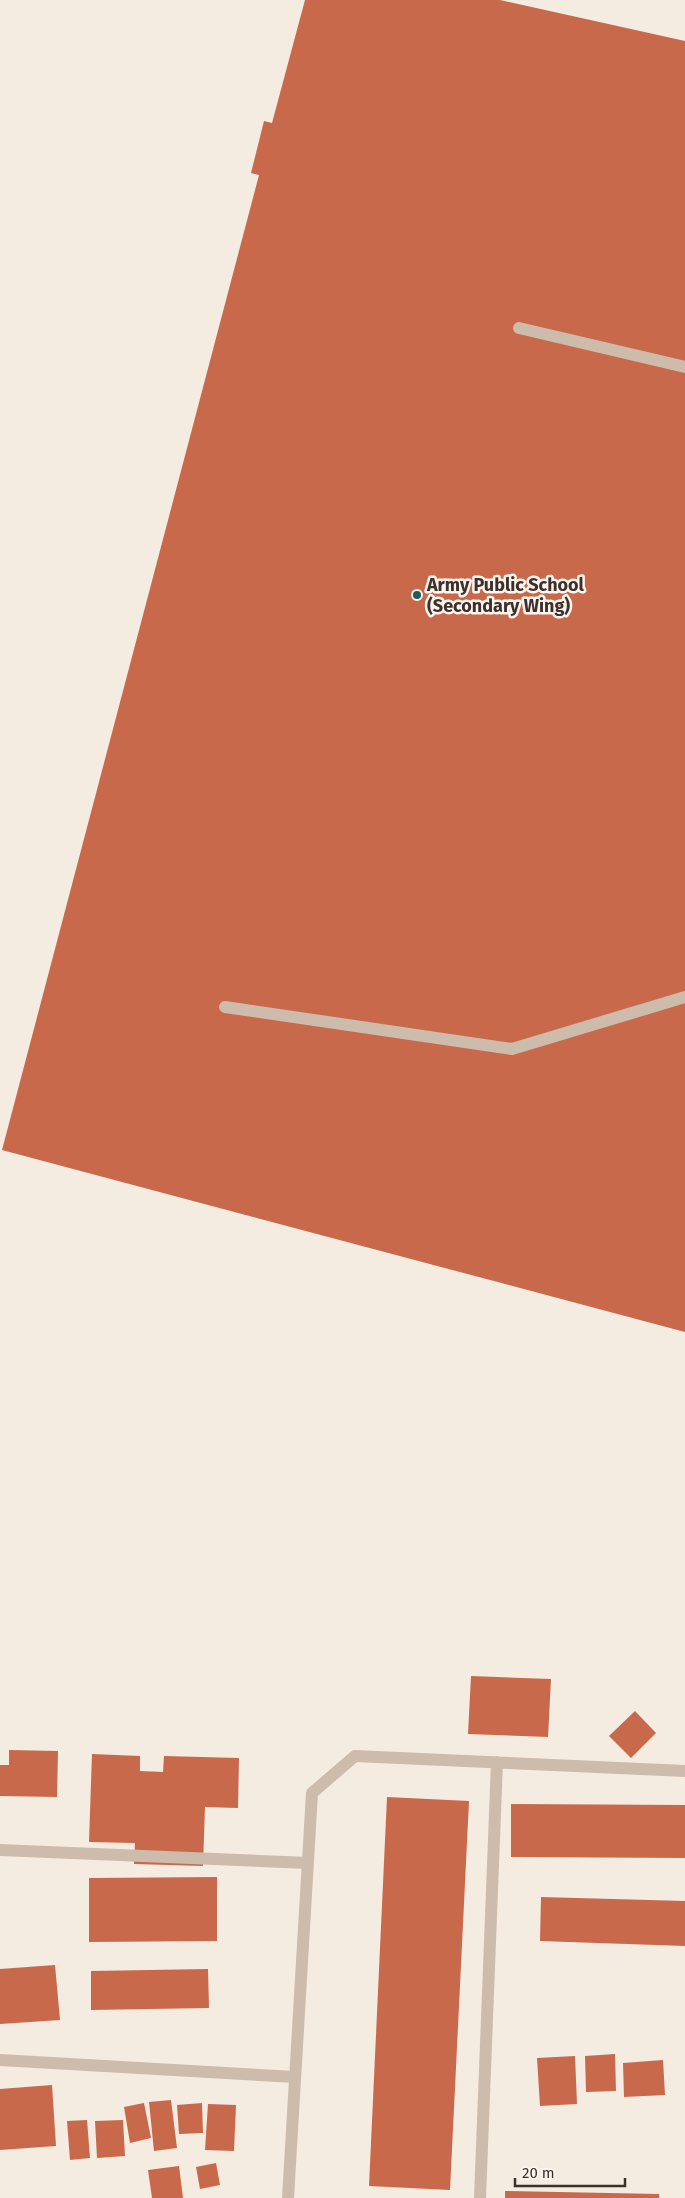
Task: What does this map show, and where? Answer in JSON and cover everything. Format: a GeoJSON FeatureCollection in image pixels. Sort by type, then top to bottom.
{"type":"FeatureCollection","features":[{"type":"Feature","properties":{"kind":"street"},"geometry":{"type":"LineString","coordinates":[[519,328],[685,367]]}},
{"type":"Feature","properties":{"kind":"street"},"geometry":{"type":"LineString","coordinates":[[225,1007],[512,1049],[685,997]]}},
{"type":"Feature","properties":{"kind":"street"},"geometry":{"type":"LineString","coordinates":[[288,2198],[312,1793],[355,1756],[685,1771]]}},
{"type":"Feature","properties":{"kind":"street"},"geometry":{"type":"LineString","coordinates":[[480,2198],[497,1762]]}},
{"type":"Feature","properties":{"kind":"street"},"geometry":{"type":"LineString","coordinates":[[0,1850],[308,1863]]}},
{"type":"Feature","properties":{"kind":"street"},"geometry":{"type":"LineString","coordinates":[[0,2060],[295,2076]]}},
{"type":"Feature","properties":{"kind":"building","name":"Army Public School (Secondary Wing)"},"geometry":{"type":"Polygon","coordinates":[[[305,0],[500,0],[685,41],[685,1332],[2,1150],[259,175],[251,173],[264,121],[272,123],[305,0]]]}},
{"type":"Feature","properties":{"kind":"building"},"geometry":{"type":"Polygon","coordinates":[[[471,1676],[551,1679],[548,1737],[468,1734],[471,1676]]]}},
{"type":"Feature","properties":{"kind":"building"},"geometry":{"type":"Polygon","coordinates":[[[635,1711],[656,1733],[631,1758],[609,1736],[635,1711]]]}},
{"type":"Feature","properties":{"kind":"building"},"geometry":{"type":"Polygon","coordinates":[[[9,1750],[58,1751],[57,1797],[0,1796],[0,1765],[9,1765],[9,1750]]]}},
{"type":"Feature","properties":{"kind":"building"},"geometry":{"type":"Polygon","coordinates":[[[92,1754],[140,1756],[140,1771],[163,1772],[164,1756],[239,1758],[238,1808],[205,1807],[203,1866],[134,1864],[135,1843],[89,1842],[92,1754]]]}},
{"type":"Feature","properties":{"kind":"building"},"geometry":{"type":"Polygon","coordinates":[[[387,1797],[469,1801],[450,2190],[369,2186],[387,1797]]]}},
{"type":"Feature","properties":{"kind":"building"},"geometry":{"type":"Polygon","coordinates":[[[511,1804],[685,1805],[685,1858],[511,1857],[511,1804]]]}},
{"type":"Feature","properties":{"kind":"building"},"geometry":{"type":"Polygon","coordinates":[[[217,1877],[217,1941],[89,1942],[89,1878],[217,1877]]]}},
{"type":"Feature","properties":{"kind":"building"},"geometry":{"type":"Polygon","coordinates":[[[541,1897],[685,1901],[685,1946],[540,1941],[541,1897]]]}},
{"type":"Feature","properties":{"kind":"building"},"geometry":{"type":"Polygon","coordinates":[[[55,1965],[60,2020],[0,2024],[0,1969],[55,1965]]]}},
{"type":"Feature","properties":{"kind":"building"},"geometry":{"type":"Polygon","coordinates":[[[208,1969],[209,2008],[91,2010],[91,1971],[208,1969]]]}},
{"type":"Feature","properties":{"kind":"building"},"geometry":{"type":"Polygon","coordinates":[[[615,2054],[616,2091],[586,2092],[585,2056],[615,2054]]]}},
{"type":"Feature","properties":{"kind":"building"},"geometry":{"type":"Polygon","coordinates":[[[575,2056],[577,2104],[540,2106],[537,2058],[575,2056]]]}},
{"type":"Feature","properties":{"kind":"building"},"geometry":{"type":"Polygon","coordinates":[[[663,2060],[665,2095],[624,2097],[623,2063],[663,2060]]]}},
{"type":"Feature","properties":{"kind":"building"},"geometry":{"type":"Polygon","coordinates":[[[52,2085],[56,2146],[0,2150],[0,2089],[52,2085]]]}},
{"type":"Feature","properties":{"kind":"building"},"geometry":{"type":"Polygon","coordinates":[[[171,2100],[177,2148],[154,2151],[149,2102],[171,2100]]]}},
{"type":"Feature","properties":{"kind":"building"},"geometry":{"type":"Polygon","coordinates":[[[144,2103],[151,2138],[130,2143],[124,2107],[144,2103]]]}},
{"type":"Feature","properties":{"kind":"building"},"geometry":{"type":"Polygon","coordinates":[[[202,2103],[203,2133],[179,2134],[177,2105],[202,2103]]]}},
{"type":"Feature","properties":{"kind":"building"},"geometry":{"type":"Polygon","coordinates":[[[208,2104],[236,2105],[234,2151],[205,2150],[208,2104]]]}},
{"type":"Feature","properties":{"kind":"building"},"geometry":{"type":"Polygon","coordinates":[[[87,2120],[90,2158],[70,2160],[67,2121],[87,2120]]]}},
{"type":"Feature","properties":{"kind":"building"},"geometry":{"type":"Polygon","coordinates":[[[123,2120],[125,2156],[97,2158],[95,2121],[123,2120]]]}},
{"type":"Feature","properties":{"kind":"building"},"geometry":{"type":"Polygon","coordinates":[[[216,2163],[220,2185],[200,2189],[196,2167],[216,2163]]]}},
{"type":"Feature","properties":{"kind":"building"},"geometry":{"type":"Polygon","coordinates":[[[179,2166],[183,2198],[152,2198],[148,2170],[179,2166]]]}},
{"type":"Feature","properties":{"kind":"building"},"geometry":{"type":"Polygon","coordinates":[[[505,2191],[659,2194],[659,2198],[505,2198],[505,2191]]]}},
{"type":"Feature","properties":{"kind":"place","name":"Army Public School (Secondary Wing)"},"geometry":{"type":"Point","coordinates":[417,595]}}]}
